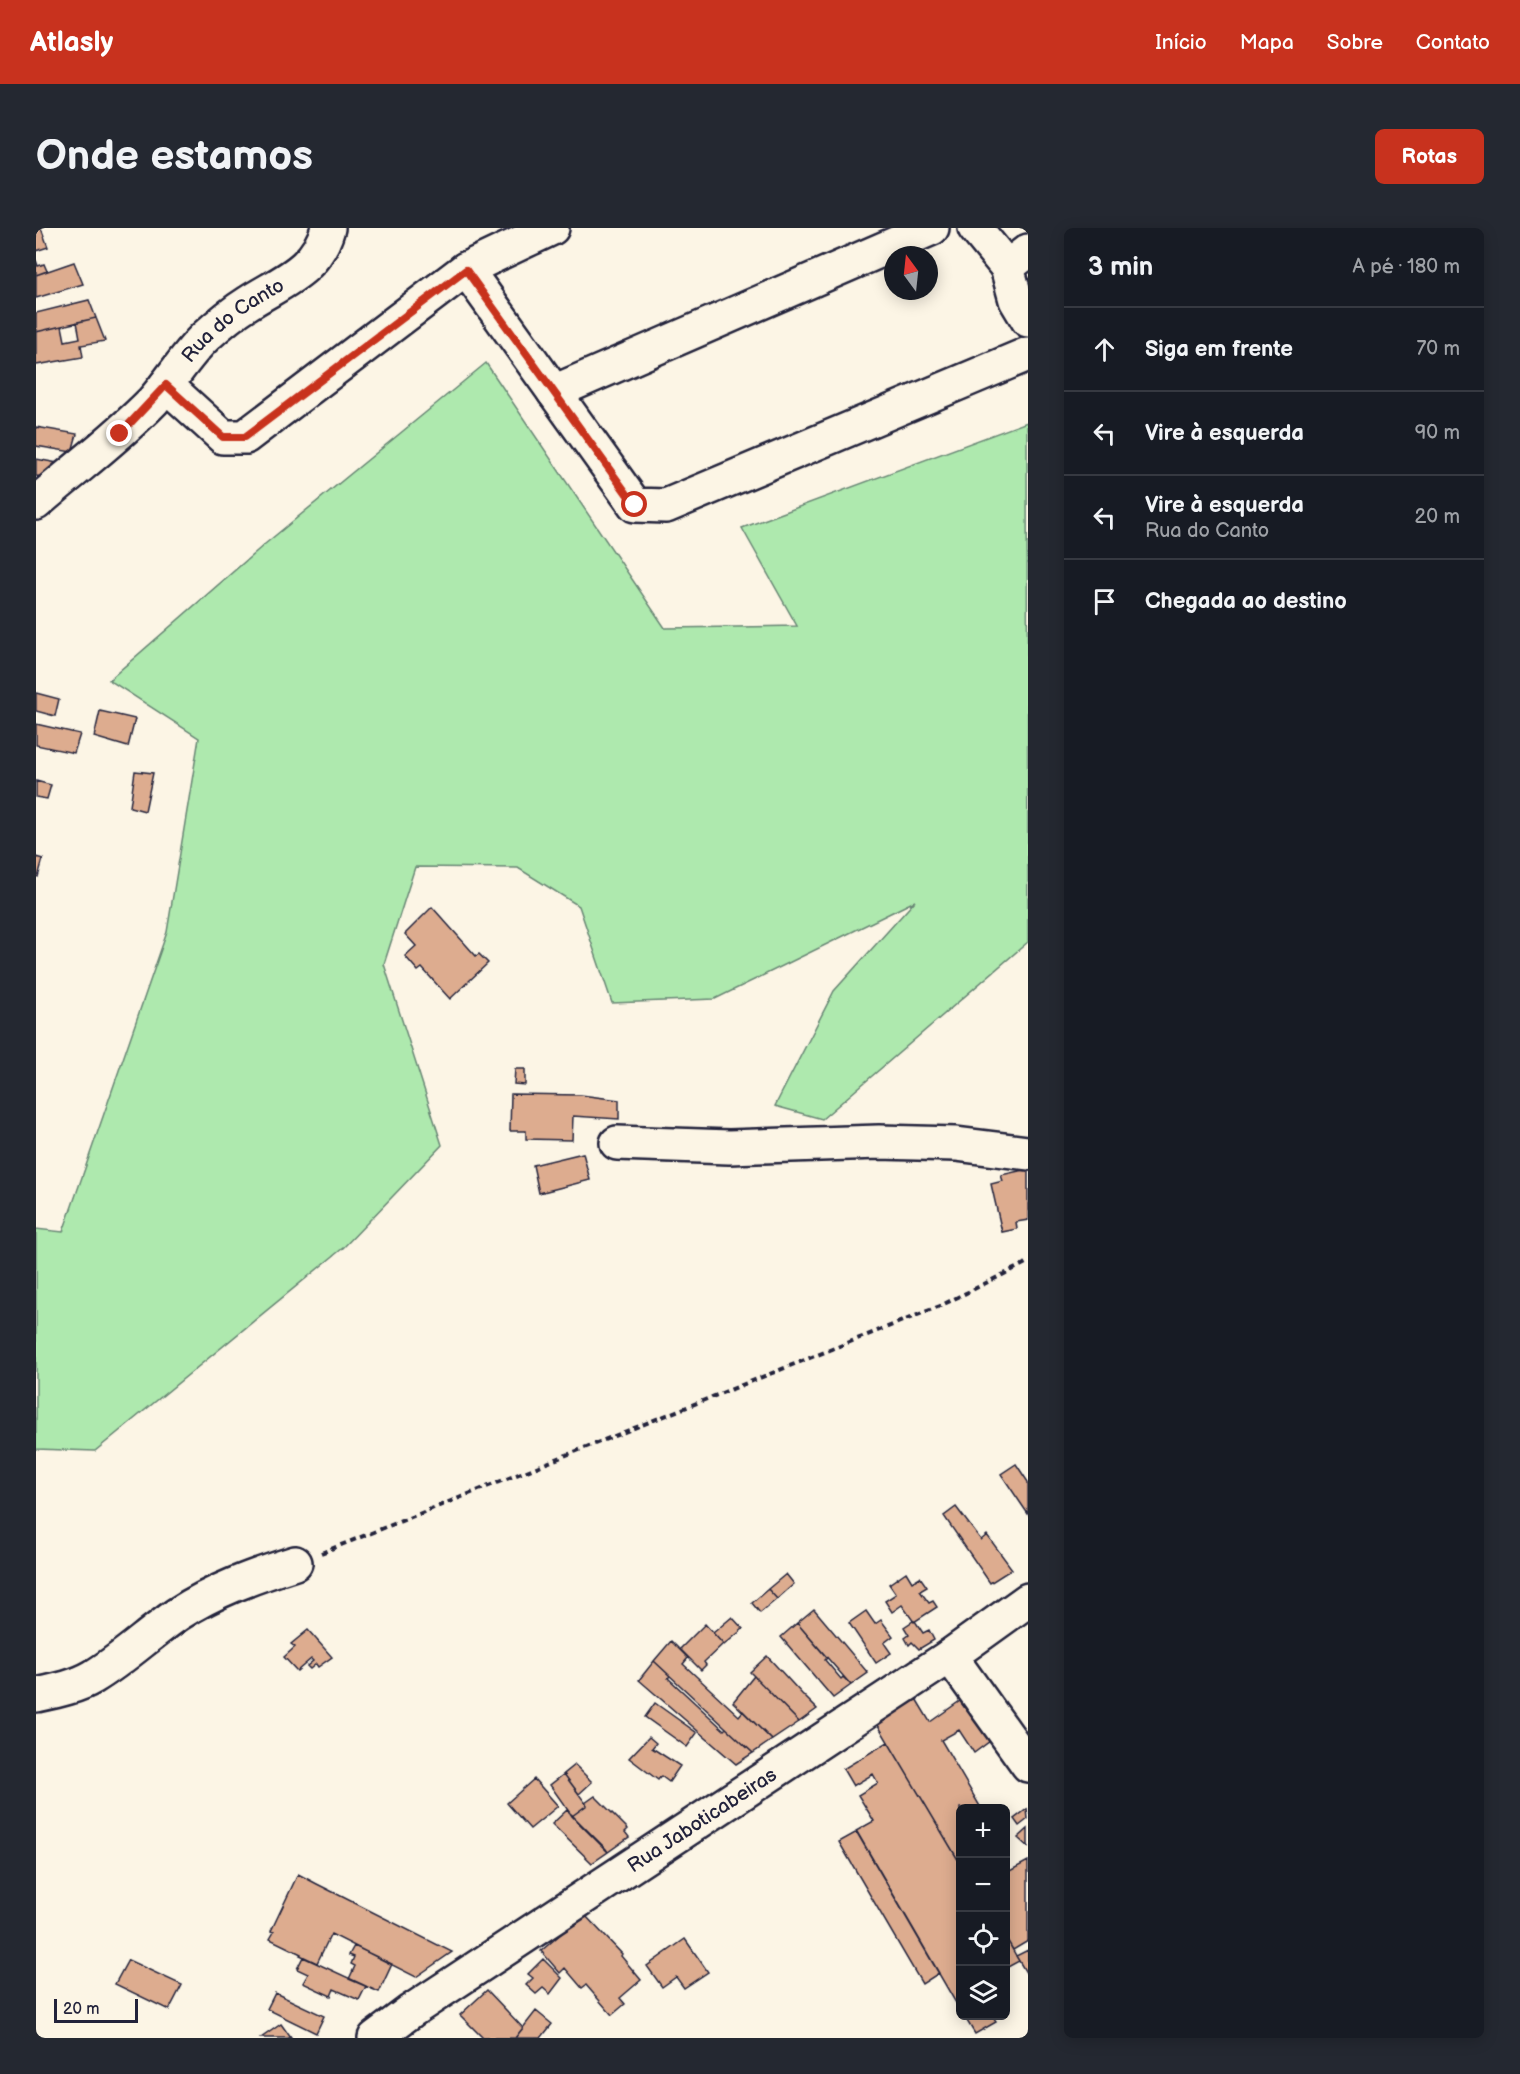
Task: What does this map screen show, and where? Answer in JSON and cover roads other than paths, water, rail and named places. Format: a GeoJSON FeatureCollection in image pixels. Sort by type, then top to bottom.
{"type":"FeatureCollection","features":[{"type":"Feature","properties":{"kind":"street"},"geometry":{"type":"LineString","coordinates":[[166,385],[223,437],[245,437],[466,270],[552,228]]}},
{"type":"Feature","properties":{"kind":"street"},"geometry":{"type":"LineString","coordinates":[[554,392],[932,228]]}},
{"type":"Feature","properties":{"kind":"street"},"geometry":{"type":"LineString","coordinates":[[975,228],[1018,259],[1016,300],[1028,320]]}},
{"type":"Feature","properties":{"kind":"street","name":"Rua do Canto"},"geometry":{"type":"LineString","coordinates":[[36,503],[120,434],[166,385],[202,340],[247,304],[301,270],[315,257],[327,233]]}},
{"type":"Feature","properties":{"kind":"street"},"geometry":{"type":"LineString","coordinates":[[466,270],[635,505],[666,506],[1028,354]]}},
{"type":"Feature","properties":{"kind":"street"},"geometry":{"type":"LineString","coordinates":[[617,1143],[729,1147],[956,1144],[1028,1153]]}},
{"type":"Feature","properties":{"kind":"street"},"geometry":{"type":"LineString","coordinates":[[36,1695],[64,1689],[92,1678],[177,1615],[211,1594],[253,1576],[295,1563]]}},
{"type":"Feature","properties":{"kind":"street","name":"Rua Jaboticabeiras"},"geometry":{"type":"LineString","coordinates":[[375,2038],[950,1656],[1028,1600]]}},
{"type":"Feature","properties":{"kind":"street"},"geometry":{"type":"LineString","coordinates":[[950,1656],[1028,1765]]}}]}
